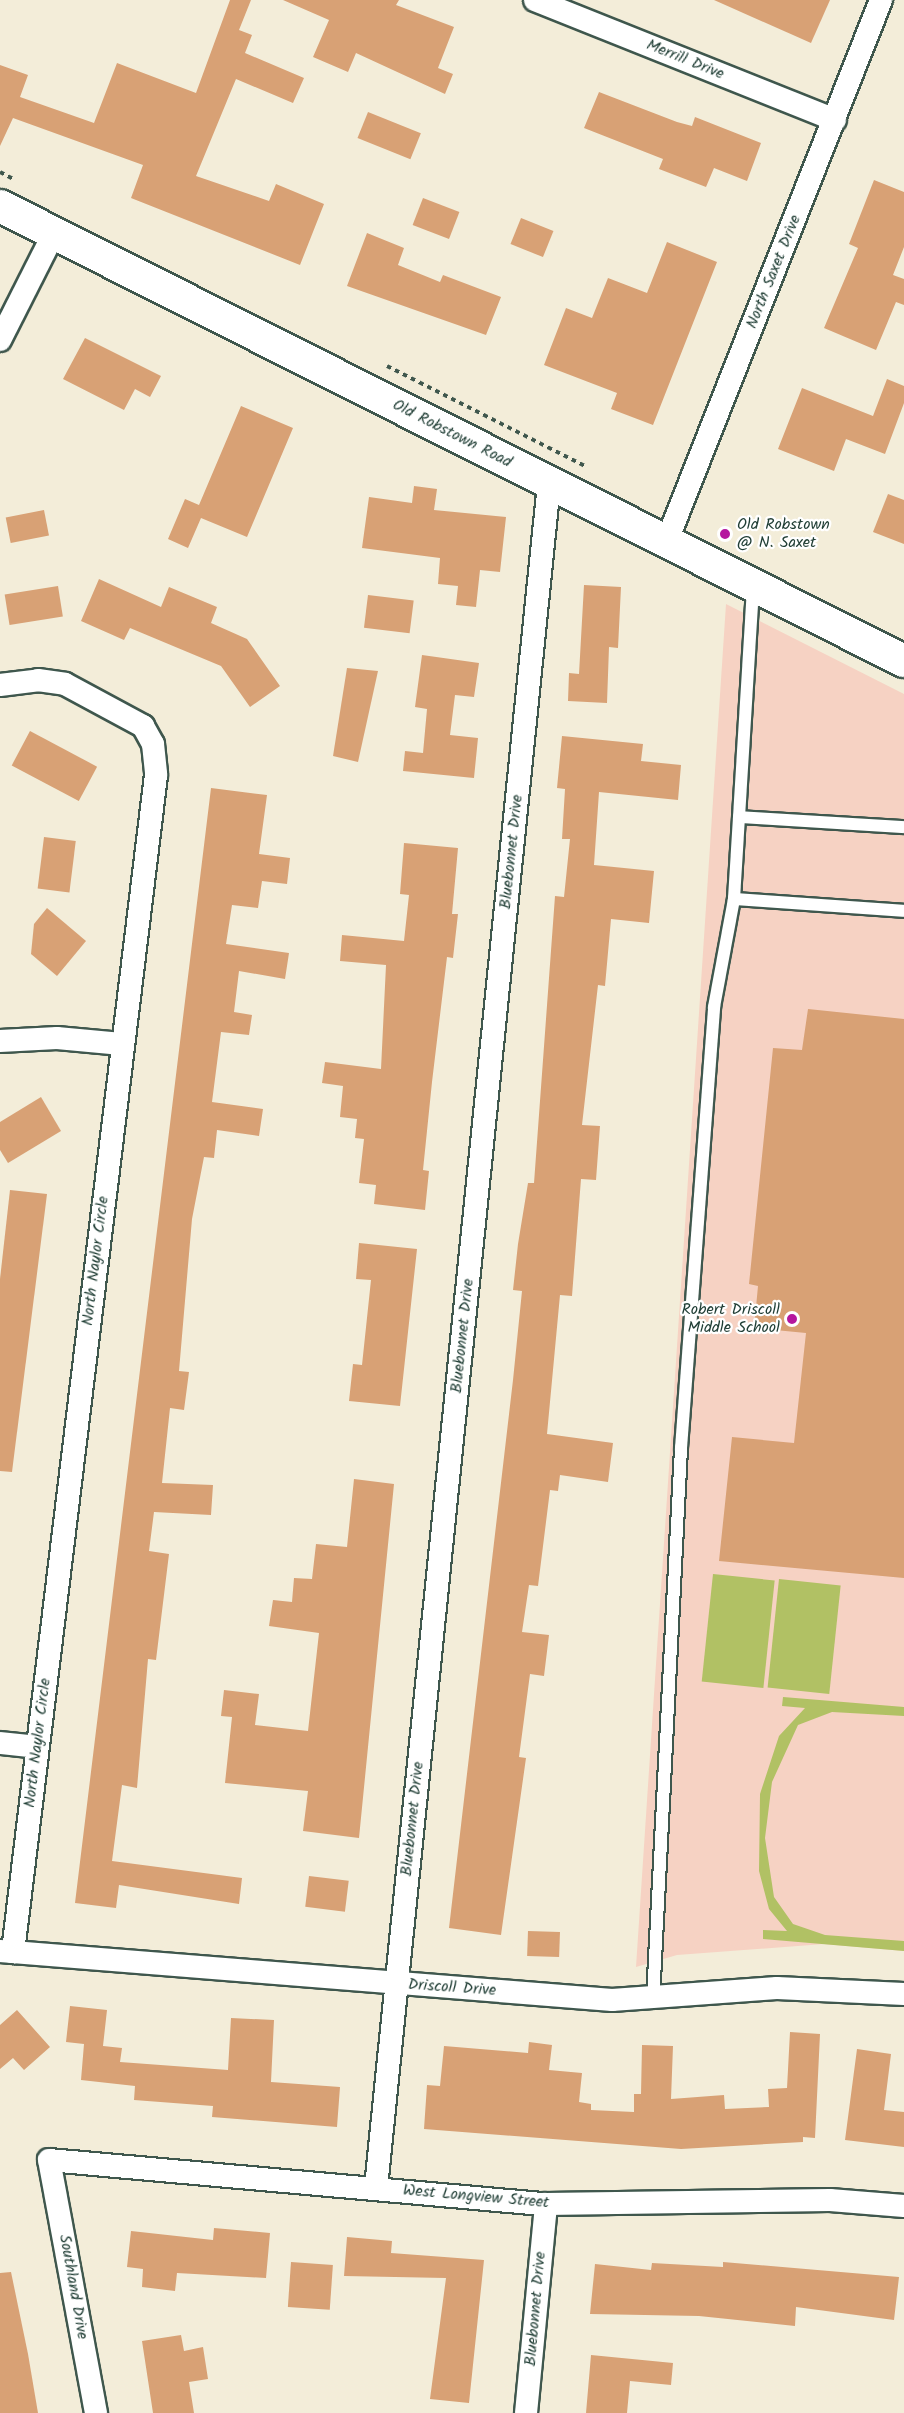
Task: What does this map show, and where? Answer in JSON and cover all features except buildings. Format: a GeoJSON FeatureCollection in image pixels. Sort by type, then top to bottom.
{"type":"FeatureCollection","features":[{"type":"Feature","properties":{"kind":"street","name":"Merrill Drive"},"geometry":{"type":"LineString","coordinates":[[535,0],[835,120]]}},
{"type":"Feature","properties":{"kind":"street","name":"North Saxet Drive"},"geometry":{"type":"LineString","coordinates":[[666,543],[881,0]]}},
{"type":"Feature","properties":{"kind":"street","name":"Old Robstown Road"},"geometry":{"type":"LineString","coordinates":[[0,206],[904,661]]}},
{"type":"Feature","properties":{"kind":"street"},"geometry":{"type":"LineString","coordinates":[[0,340],[54,233]]}},
{"type":"Feature","properties":{"kind":"street","name":"Bluebonnet Drive"},"geometry":{"type":"LineString","coordinates":[[376,2187],[549,484]]}},
{"type":"Feature","properties":{"kind":"street","name":"North Naylor Circle"},"geometry":{"type":"LineString","coordinates":[[0,685],[38,680],[65,684],[143,726],[153,744],[156,775],[37,1747],[7,1951]]}},
{"type":"Feature","properties":{"kind":"street"},"geometry":{"type":"LineString","coordinates":[[0,1041],[57,1038],[122,1044]]}},
{"type":"Feature","properties":{"kind":"street"},"geometry":{"type":"LineString","coordinates":[[0,1743],[37,1747]]}},
{"type":"Feature","properties":{"kind":"street","name":"Driscoll Drive"},"geometry":{"type":"LineString","coordinates":[[7,1951],[397,1984],[653,1999],[777,1988],[904,1994]]}},
{"type":"Feature","properties":{"kind":"street","name":"West Longview Street"},"geometry":{"type":"LineString","coordinates":[[49,2160],[376,2187],[546,2204],[807,2200],[904,2206]]}},
{"type":"Feature","properties":{"kind":"street","name":"Southland Drive"},"geometry":{"type":"LineString","coordinates":[[49,2160],[96,2413]]}},
{"type":"Feature","properties":{"kind":"street","name":"Bluebonnet Drive"},"geometry":{"type":"LineString","coordinates":[[526,2413],[546,2204]]}},
{"type":"Feature","properties":{"kind":"lane"},"geometry":{"type":"LineString","coordinates":[[653,1999],[681,1448],[714,1007],[734,899],[753,586]]}},
{"type":"Feature","properties":{"kind":"lane"},"geometry":{"type":"LineString","coordinates":[[739,817],[904,827]]}},
{"type":"Feature","properties":{"kind":"lane"},"geometry":{"type":"LineString","coordinates":[[734,899],[904,911]]}},
{"type":"Feature","properties":{"kind":"shaded area","name":"Robert Driscoll Middle School"},"geometry":{"type":"Polygon","coordinates":[[[726,604],[904,694],[904,1951],[824,1944],[677,1955],[636,1967],[726,604]]]}},
{"type":"Feature","properties":{"kind":"green space"},"geometry":{"type":"Polygon","coordinates":[[[713,1574],[775,1580],[763,1688],[702,1681],[713,1574]]]}},
{"type":"Feature","properties":{"kind":"green space"},"geometry":{"type":"Polygon","coordinates":[[[779,1579],[841,1585],[829,1694],[768,1687],[779,1579]]]}},
{"type":"Feature","properties":{"kind":"green space"},"geometry":{"type":"Polygon","coordinates":[[[783,1697],[904,1707],[904,1716],[832,1712],[798,1725],[772,1782],[765,1838],[774,1897],[793,1924],[825,1935],[904,1941],[904,1951],[763,1939],[763,1930],[787,1931],[769,1909],[759,1871],[760,1794],[779,1736],[805,1708],[782,1706],[783,1697]]]}},
{"type":"Feature","properties":{"kind":"place","name":"Old Robstown @ N. Saxet"},"geometry":{"type":"Point","coordinates":[725,534]}},
{"type":"Feature","properties":{"kind":"place","name":"Robert Driscoll Middle School"},"geometry":{"type":"Point","coordinates":[792,1319]}}]}
